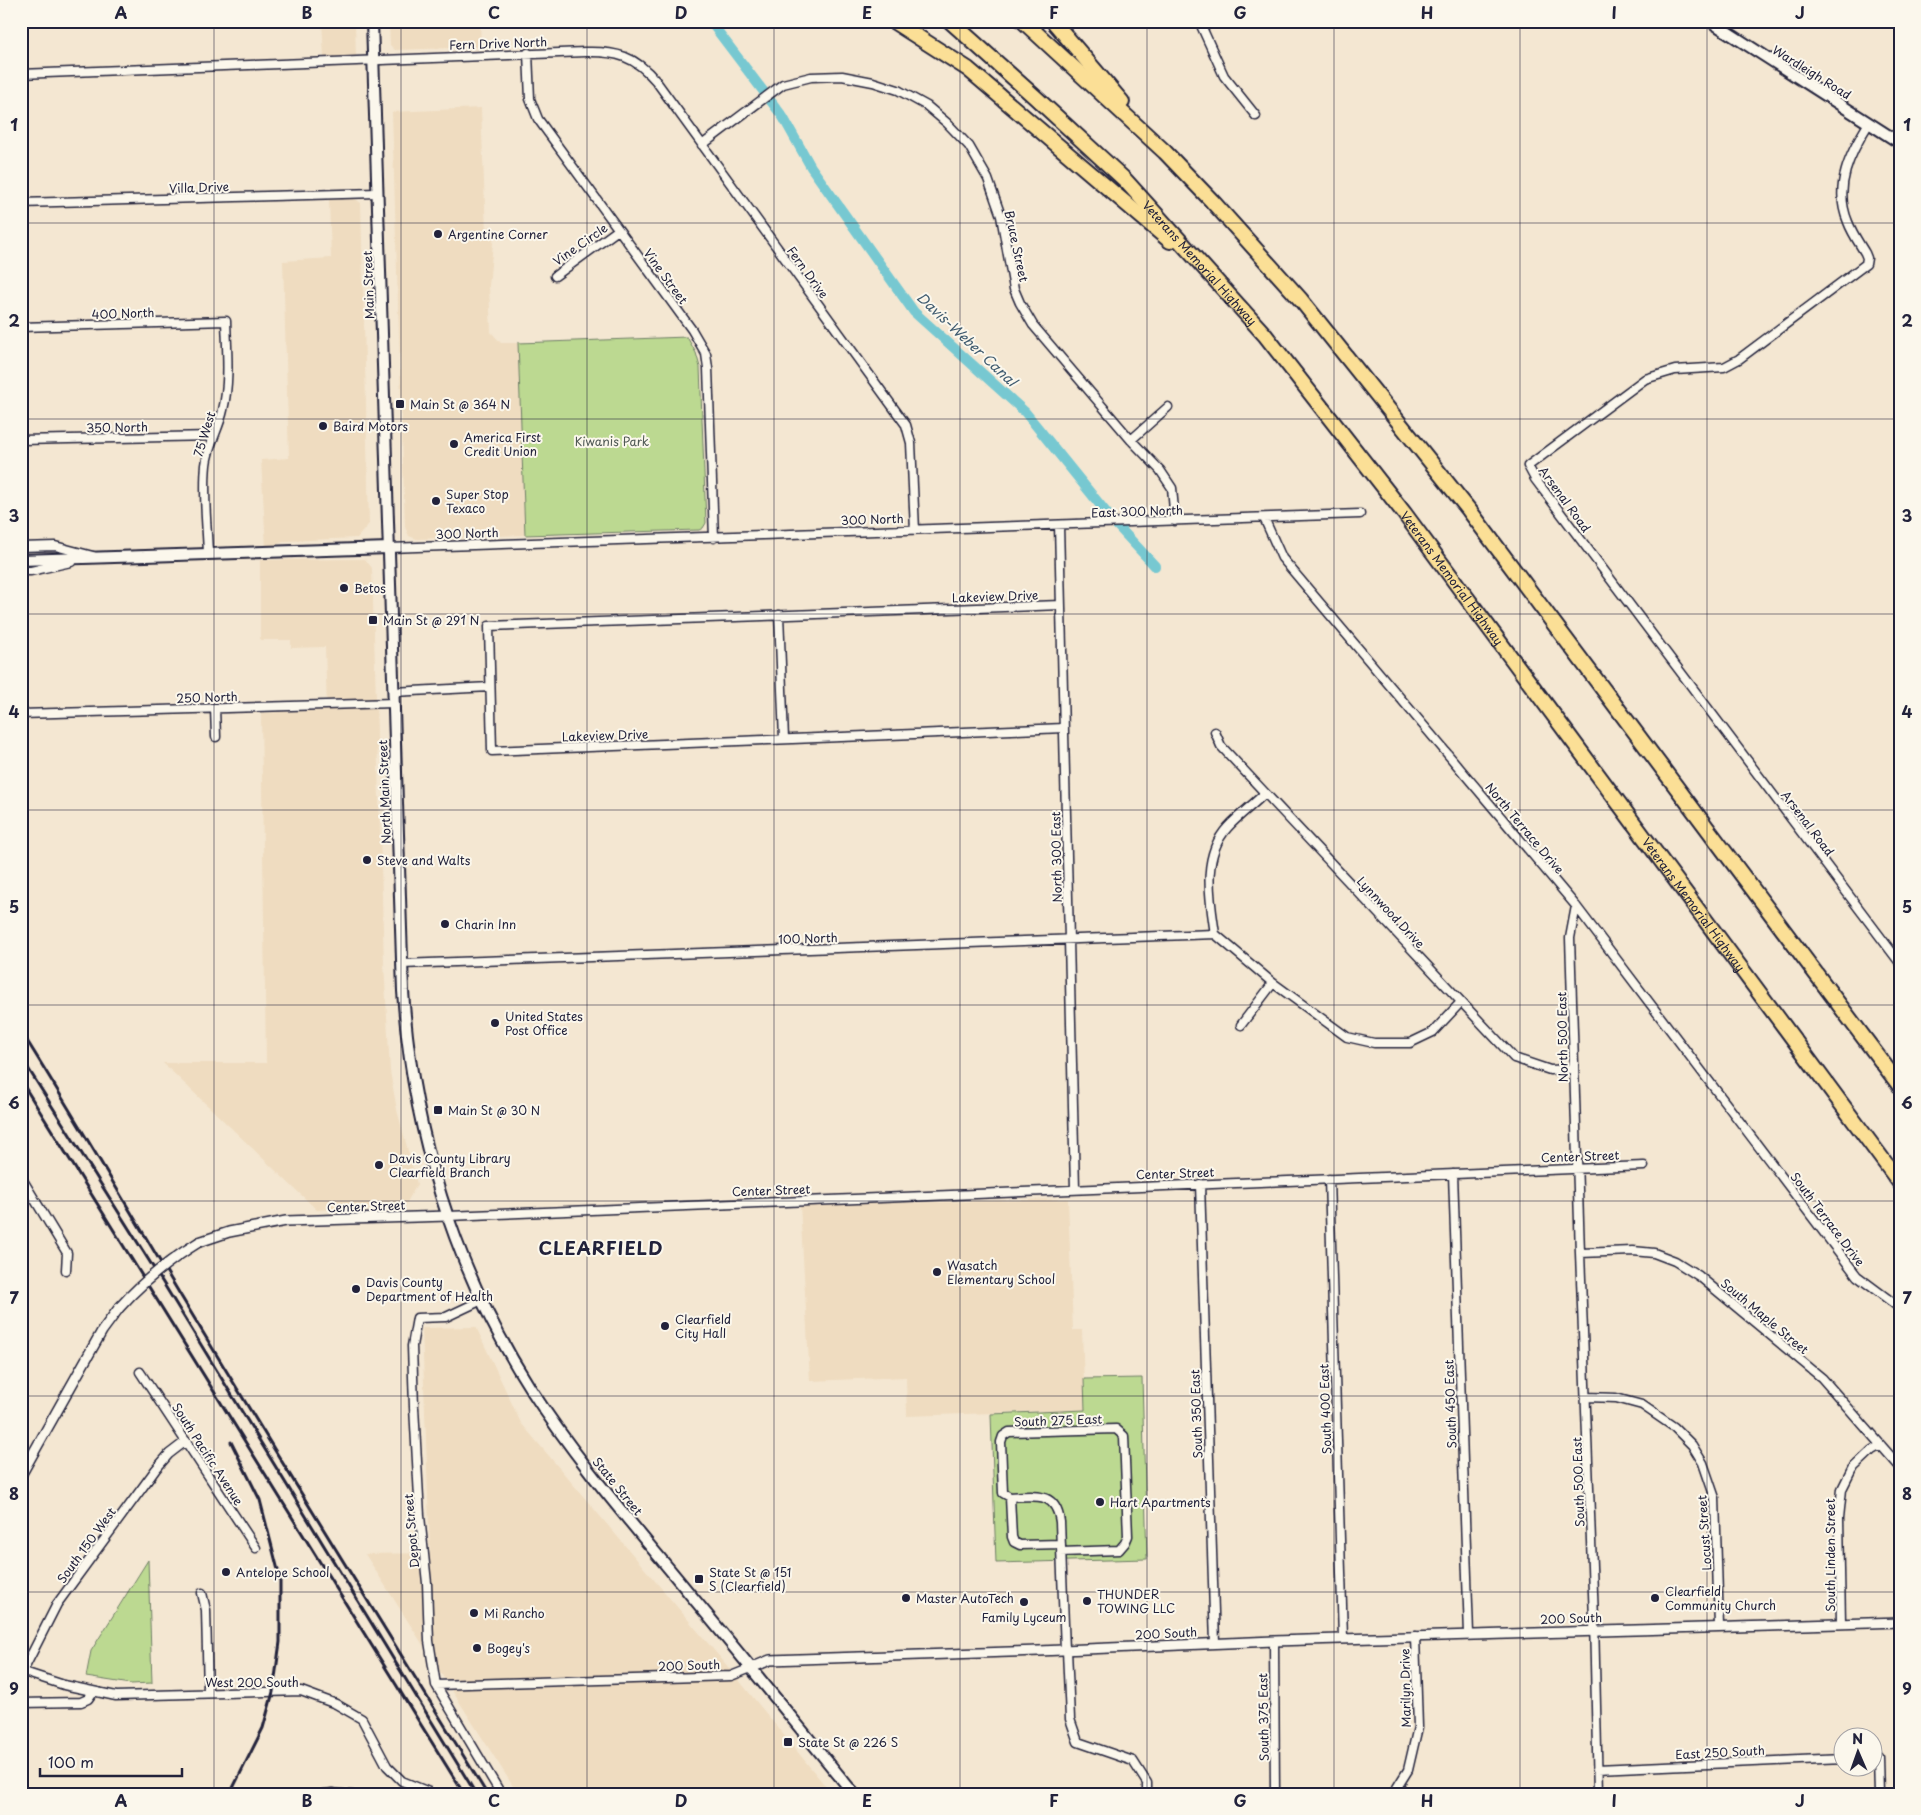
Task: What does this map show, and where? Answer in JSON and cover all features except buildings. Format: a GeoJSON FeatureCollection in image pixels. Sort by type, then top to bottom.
{"type":"FeatureCollection","features":[{"type":"Feature","properties":{"kind":"highway"},"geometry":{"type":"LineString","coordinates":[[894,21],[968,69],[1216,280]]}},
{"type":"Feature","properties":{"kind":"highway","name":"Veterans Memorial Highway"},"geometry":{"type":"LineString","coordinates":[[950,21],[1124,180],[1266,336],[1404,513],[1900,1183]]}},
{"type":"Feature","properties":{"kind":"highway"},"geometry":{"type":"LineString","coordinates":[[1023,21],[1165,152]]}},
{"type":"Feature","properties":{"kind":"highway"},"geometry":{"type":"LineString","coordinates":[[1053,21],[1165,152],[1301,300],[1463,502],[1900,1086]]}},
{"type":"Feature","properties":{"kind":"main road","name":"Main Street"},"geometry":{"type":"LineString","coordinates":[[372,21],[389,548]]}},
{"type":"Feature","properties":{"kind":"main road","name":"Wardleigh Road"},"geometry":{"type":"LineString","coordinates":[[1710,21],[1900,143]]}},
{"type":"Feature","properties":{"kind":"main road","name":"300 North"},"geometry":{"type":"LineString","coordinates":[[21,560],[389,548]]}},
{"type":"Feature","properties":{"kind":"main road","name":"North Main Street"},"geometry":{"type":"LineString","coordinates":[[389,548],[402,964],[410,1063],[428,1153]]}},
{"type":"Feature","properties":{"kind":"main road","name":"State Street"},"geometry":{"type":"LineString","coordinates":[[428,1153],[448,1216],[482,1300],[521,1374],[565,1439],[854,1794]]}},
{"type":"Feature","properties":{"kind":"street"},"geometry":{"type":"LineString","coordinates":[[1199,21],[1224,76],[1256,116]]}},
{"type":"Feature","properties":{"kind":"street","name":"Fern Drive North"},"geometry":{"type":"LineString","coordinates":[[373,60],[528,53],[606,52],[622,56]]}},
{"type":"Feature","properties":{"kind":"street","name":"Vine Street"},"geometry":{"type":"LineString","coordinates":[[528,53],[530,99],[535,114],[695,335],[706,354],[714,538]]}},
{"type":"Feature","properties":{"kind":"street","name":"Fern Drive"},"geometry":{"type":"LineString","coordinates":[[622,56],[639,64],[653,77],[906,425],[911,443],[915,530]]}},
{"type":"Feature","properties":{"kind":"street"},"geometry":{"type":"LineString","coordinates":[[21,74],[373,60]]}},
{"type":"Feature","properties":{"kind":"street","name":"Bruce Street"},"geometry":{"type":"LineString","coordinates":[[702,145],[783,84],[811,77],[842,76],[865,81],[898,90],[927,106],[947,123],[968,146],[988,179],[1001,216],[1014,289],[1033,325],[1131,440],[1160,470],[1172,488],[1175,521]]}},
{"type":"Feature","properties":{"kind":"street","name":"Arsenal Road"},"geometry":{"type":"LineString","coordinates":[[1869,123],[1848,160],[1844,173],[1842,199],[1847,222],[1865,253],[1867,258],[1866,264],[1739,358],[1724,367],[1676,370],[1645,379],[1528,466],[1535,479],[1900,963]]}},
{"type":"Feature","properties":{"kind":"street","name":"Villa Drive"},"geometry":{"type":"LineString","coordinates":[[21,203],[377,193]]}},
{"type":"Feature","properties":{"kind":"street","name":"Vine Circle"},"geometry":{"type":"LineString","coordinates":[[555,276],[618,230]]}},
{"type":"Feature","properties":{"kind":"street","name":"400 North"},"geometry":{"type":"LineString","coordinates":[[21,328],[226,321]]}},
{"type":"Feature","properties":{"kind":"street","name":"75 West"},"geometry":{"type":"LineString","coordinates":[[208,554],[205,488],[206,463],[213,436],[223,411],[228,379],[226,321]]}},
{"type":"Feature","properties":{"kind":"street"},"geometry":{"type":"LineString","coordinates":[[1131,440],[1168,408]]}},
{"type":"Feature","properties":{"kind":"street","name":"350 North"},"geometry":{"type":"LineString","coordinates":[[21,440],[213,436]]}},
{"type":"Feature","properties":{"kind":"street","name":"East 300 North"},"geometry":{"type":"LineString","coordinates":[[915,530],[1360,514]]}},
{"type":"Feature","properties":{"kind":"street","name":"North Terrace Drive"},"geometry":{"type":"LineString","coordinates":[[1264,518],[1282,558],[1576,906],[1767,1157]]}},
{"type":"Feature","properties":{"kind":"street","name":"North 300 East"},"geometry":{"type":"LineString","coordinates":[[1059,525],[1075,1190]]}},
{"type":"Feature","properties":{"kind":"street","name":"300 North"},"geometry":{"type":"LineString","coordinates":[[389,548],[915,530]]}},
{"type":"Feature","properties":{"kind":"street"},"geometry":{"type":"LineString","coordinates":[[21,547],[55,546],[100,557]]}},
{"type":"Feature","properties":{"kind":"street"},"geometry":{"type":"LineString","coordinates":[[21,571],[31,571],[52,565],[100,557]]}},
{"type":"Feature","properties":{"kind":"street","name":"Lakeview Drive"},"geometry":{"type":"LineString","coordinates":[[1061,604],[488,626],[492,751],[1064,728]]}},
{"type":"Feature","properties":{"kind":"street"},"geometry":{"type":"LineString","coordinates":[[779,615],[784,740]]}},
{"type":"Feature","properties":{"kind":"street"},"geometry":{"type":"LineString","coordinates":[[393,697],[490,687]]}},
{"type":"Feature","properties":{"kind":"street","name":"250 North"},"geometry":{"type":"LineString","coordinates":[[21,714],[215,708],[393,697]]}},
{"type":"Feature","properties":{"kind":"street"},"geometry":{"type":"LineString","coordinates":[[215,708],[216,737]]}},
{"type":"Feature","properties":{"kind":"street","name":"Lynnwood Drive"},"geometry":{"type":"LineString","coordinates":[[1215,732],[1221,746],[1265,794],[1514,1058],[1550,1070],[1574,1069]]}},
{"type":"Feature","properties":{"kind":"street"},"geometry":{"type":"LineString","coordinates":[[1265,794],[1227,829],[1212,854],[1210,892],[1215,934],[1273,983],[1347,1037],[1374,1043],[1410,1043],[1434,1032],[1461,1002]]}},
{"type":"Feature","properties":{"kind":"street","name":"North 500 East"},"geometry":{"type":"LineString","coordinates":[[1576,906],[1570,938],[1577,1169]]}},
{"type":"Feature","properties":{"kind":"street","name":"100 North"},"geometry":{"type":"LineString","coordinates":[[402,964],[1215,934]]}},
{"type":"Feature","properties":{"kind":"street"},"geometry":{"type":"LineString","coordinates":[[1241,1025],[1273,983]]}},
{"type":"Feature","properties":{"kind":"street","name":"South Terrace Drive"},"geometry":{"type":"LineString","coordinates":[[1767,1157],[1857,1276],[1900,1308]]}},
{"type":"Feature","properties":{"kind":"street","name":"Center Street"},"geometry":{"type":"LineString","coordinates":[[21,1475],[102,1331],[119,1308],[158,1269],[199,1242],[229,1232],[286,1222],[1644,1166]]}},
{"type":"Feature","properties":{"kind":"street","name":"South 500 East"},"geometry":{"type":"LineString","coordinates":[[1577,1169],[1594,1630],[1598,1794]]}},
{"type":"Feature","properties":{"kind":"street","name":"South 450 East"},"geometry":{"type":"LineString","coordinates":[[1453,1174],[1469,1634]]}},
{"type":"Feature","properties":{"kind":"street","name":"South 400 East"},"geometry":{"type":"LineString","coordinates":[[1330,1179],[1343,1638]]}},
{"type":"Feature","properties":{"kind":"street"},"geometry":{"type":"LineString","coordinates":[[22,1181],[66,1253],[66,1270]]}},
{"type":"Feature","properties":{"kind":"street","name":"South 350 East"},"geometry":{"type":"LineString","coordinates":[[1200,1184],[1215,1643]]}},
{"type":"Feature","properties":{"kind":"street","name":"South Maple Street"},"geometry":{"type":"LineString","coordinates":[[1580,1253],[1633,1251],[1654,1254],[1676,1261],[1699,1276],[1822,1378],[1900,1467]]}},
{"type":"Feature","properties":{"kind":"street","name":"Depot Street"},"geometry":{"type":"LineString","coordinates":[[482,1300],[446,1317],[417,1318],[412,1346],[420,1516],[427,1583],[429,1641],[436,1685],[501,1794]]}},
{"type":"Feature","properties":{"kind":"street","name":"South Pacific Avenue"},"geometry":{"type":"LineString","coordinates":[[140,1372],[256,1548]]}},
{"type":"Feature","properties":{"kind":"street","name":"Locust Street"},"geometry":{"type":"LineString","coordinates":[[1586,1397],[1616,1398],[1642,1405],[1674,1426],[1692,1445],[1703,1463],[1715,1498],[1719,1626]]}},
{"type":"Feature","properties":{"kind":"street","name":"South 275 East"},"geometry":{"type":"LineString","coordinates":[[1116,1429],[1124,1436],[1128,1536],[1125,1544],[1119,1550],[1020,1546],[1014,1542],[1012,1537],[1010,1497],[1003,1493],[1001,1442],[1003,1436],[1009,1432],[1116,1429]]}},
{"type":"Feature","properties":{"kind":"street","name":"South 150 West"},"geometry":{"type":"LineString","coordinates":[[22,1672],[58,1604],[156,1469],[168,1454],[186,1441]]}},
{"type":"Feature","properties":{"kind":"street","name":"South Linden Street"},"geometry":{"type":"LineString","coordinates":[[1841,1622],[1839,1518],[1842,1489],[1852,1469],[1872,1450],[1881,1445]]}},
{"type":"Feature","properties":{"kind":"street"},"geometry":{"type":"LineString","coordinates":[[1010,1497],[1041,1496],[1050,1500],[1059,1514],[1070,1719],[1078,1742],[1133,1760],[1147,1783],[1147,1794]]}},
{"type":"Feature","properties":{"kind":"street"},"geometry":{"type":"LineString","coordinates":[[202,1593],[206,1610],[208,1694]]}},
{"type":"Feature","properties":{"kind":"street","name":"200 South"},"geometry":{"type":"LineString","coordinates":[[436,1685],[731,1676],[770,1660],[1066,1650],[1274,1640],[1841,1622],[1900,1622]]}},
{"type":"Feature","properties":{"kind":"street","name":"Marilyn Drive"},"geometry":{"type":"LineString","coordinates":[[1393,1794],[1408,1770],[1418,1727],[1415,1636]]}},
{"type":"Feature","properties":{"kind":"street","name":"South 375 East"},"geometry":{"type":"LineString","coordinates":[[1274,1640],[1276,1794]]}},
{"type":"Feature","properties":{"kind":"street","name":"West 200 South"},"geometry":{"type":"LineString","coordinates":[[22,1672],[64,1685],[116,1696],[301,1692],[336,1704],[362,1719],[387,1766],[402,1781],[429,1793]]}},
{"type":"Feature","properties":{"kind":"street"},"geometry":{"type":"LineString","coordinates":[[21,1703],[81,1702],[88,1699],[93,1692]]}},
{"type":"Feature","properties":{"kind":"street","name":"East 250 South"},"geometry":{"type":"LineString","coordinates":[[1597,1769],[1834,1758]]}},
{"type":"Feature","properties":{"kind":"street"},"geometry":{"type":"LineString","coordinates":[[1878,1778],[1879,1794]]}},
{"type":"Feature","properties":{"kind":"shaded area"},"geometry":{"type":"Polygon","coordinates":[[[322,21],[355,21],[356,57],[324,58],[322,21]]]}},
{"type":"Feature","properties":{"kind":"shaded area"},"geometry":{"type":"Polygon","coordinates":[[[389,21],[480,21],[481,47],[395,50],[390,45],[389,21]]]}},
{"type":"Feature","properties":{"kind":"shaded area"},"geometry":{"type":"Polygon","coordinates":[[[481,108],[486,232],[494,232],[489,286],[491,332],[501,343],[518,343],[525,535],[417,539],[409,536],[405,527],[392,112],[481,108]]]}},
{"type":"Feature","properties":{"kind":"shaded area"},"geometry":{"type":"Polygon","coordinates":[[[354,198],[361,203],[369,524],[357,538],[286,541],[266,548],[261,460],[289,458],[283,261],[331,258],[329,199],[354,198]]]}},
{"type":"Feature","properties":{"kind":"shaded area"},"geometry":{"type":"Polygon","coordinates":[[[365,559],[372,568],[384,963],[390,1071],[397,1110],[417,1184],[405,1206],[317,1210],[163,1063],[266,1063],[261,713],[327,710],[325,647],[291,648],[291,640],[260,640],[260,560],[365,559]]]}},
{"type":"Feature","properties":{"kind":"shaded area","name":"Wasatch Elementary School"},"geometry":{"type":"Polygon","coordinates":[[[1068,1199],[1073,1330],[1082,1330],[1085,1410],[907,1416],[906,1377],[810,1381],[800,1205],[1068,1199]]]}},
{"type":"Feature","properties":{"kind":"shaded area"},"geometry":{"type":"Polygon","coordinates":[[[476,1327],[521,1423],[729,1668],[832,1794],[518,1794],[365,1554],[430,1553],[422,1328],[476,1327]]]}},
{"type":"Feature","properties":{"kind":"green space","name":"Kiwanis Park"},"geometry":{"type":"Polygon","coordinates":[[[687,337],[696,353],[700,367],[706,523],[703,528],[699,530],[525,535],[518,343],[687,337]]]}},
{"type":"Feature","properties":{"kind":"green space"},"geometry":{"type":"Polygon","coordinates":[[[1142,1378],[1147,1559],[996,1563],[991,1414],[1085,1410],[1084,1379],[1142,1378]]]}},
{"type":"Feature","properties":{"kind":"green space"},"geometry":{"type":"Polygon","coordinates":[[[148,1560],[152,1683],[131,1684],[86,1677],[91,1651],[148,1560]]]}},
{"type":"Feature","properties":{"kind":"waterway","name":"Davis-Weber Canal"},"geometry":{"type":"LineString","coordinates":[[710,21],[783,117],[811,167],[914,312],[1025,412],[1114,522],[1155,566]]}},
{"type":"Feature","properties":{"kind":"railway"},"geometry":{"type":"LineString","coordinates":[[21,1031],[250,1410],[487,1794]]}},
{"type":"Feature","properties":{"kind":"railway"},"geometry":{"type":"LineString","coordinates":[[21,1057],[165,1286],[476,1794]]}},
{"type":"Feature","properties":{"kind":"railway"},"geometry":{"type":"LineString","coordinates":[[21,1081],[464,1794]]}},
{"type":"Feature","properties":{"kind":"railway"},"geometry":{"type":"LineString","coordinates":[[230,1794],[263,1728],[273,1692],[280,1642],[280,1578],[260,1500],[231,1442]]}},
{"type":"Feature","properties":{"kind":"railway"},"geometry":{"type":"LineString","coordinates":[[295,1794],[332,1789],[377,1794]]}},
{"type":"Feature","properties":{"kind":"place","name":"Argentine Corner"},"geometry":{"type":"Point","coordinates":[438,234]}},
{"type":"Feature","properties":{"kind":"place","name":"Main St @ 364 N"},"geometry":{"type":"Point","coordinates":[400,404]}},
{"type":"Feature","properties":{"kind":"place","name":"Baird Motors"},"geometry":{"type":"Point","coordinates":[323,426]}},
{"type":"Feature","properties":{"kind":"place","name":"America First Credit Union"},"geometry":{"type":"Point","coordinates":[454,444]}},
{"type":"Feature","properties":{"kind":"place","name":"Super Stop Texaco"},"geometry":{"type":"Point","coordinates":[436,501]}},
{"type":"Feature","properties":{"kind":"place","name":"Betos"},"geometry":{"type":"Point","coordinates":[344,588]}},
{"type":"Feature","properties":{"kind":"place","name":"Main St @ 291 N"},"geometry":{"type":"Point","coordinates":[373,620]}},
{"type":"Feature","properties":{"kind":"place","name":"Steve and Walts"},"geometry":{"type":"Point","coordinates":[367,860]}},
{"type":"Feature","properties":{"kind":"place","name":"Charin Inn"},"geometry":{"type":"Point","coordinates":[445,924]}},
{"type":"Feature","properties":{"kind":"place","name":"United States Post Office"},"geometry":{"type":"Point","coordinates":[495,1023]}},
{"type":"Feature","properties":{"kind":"place","name":"Main St @ 30 N"},"geometry":{"type":"Point","coordinates":[438,1110]}},
{"type":"Feature","properties":{"kind":"place","name":"Davis County Library Clearfield Branch"},"geometry":{"type":"Point","coordinates":[379,1165]}},
{"type":"Feature","properties":{"kind":"place","name":"Wasatch Elementary School"},"geometry":{"type":"Point","coordinates":[937,1272]}},
{"type":"Feature","properties":{"kind":"place","name":"Davis County Department of Health"},"geometry":{"type":"Point","coordinates":[356,1289]}},
{"type":"Feature","properties":{"kind":"place","name":"Clearfield City Hall"},"geometry":{"type":"Point","coordinates":[665,1326]}},
{"type":"Feature","properties":{"kind":"place","name":"Hart Apartments"},"geometry":{"type":"Point","coordinates":[1100,1502]}},
{"type":"Feature","properties":{"kind":"place","name":"Antelope School"},"geometry":{"type":"Point","coordinates":[226,1572]}},
{"type":"Feature","properties":{"kind":"place","name":"State St @ 151 S (Clearfield)"},"geometry":{"type":"Point","coordinates":[699,1579]}},
{"type":"Feature","properties":{"kind":"place","name":"Master AutoTech"},"geometry":{"type":"Point","coordinates":[906,1598]}},
{"type":"Feature","properties":{"kind":"place","name":"Clearfield Community Church"},"geometry":{"type":"Point","coordinates":[1655,1598]}},
{"type":"Feature","properties":{"kind":"place","name":"THUNDER TOWING LLC"},"geometry":{"type":"Point","coordinates":[1087,1601]}},
{"type":"Feature","properties":{"kind":"place","name":"Family Lyceum"},"geometry":{"type":"Point","coordinates":[1024,1602]}},
{"type":"Feature","properties":{"kind":"place","name":"Mi Rancho"},"geometry":{"type":"Point","coordinates":[474,1613]}},
{"type":"Feature","properties":{"kind":"place","name":"Bogey's"},"geometry":{"type":"Point","coordinates":[477,1648]}},
{"type":"Feature","properties":{"kind":"place","name":"State St @ 226 S"},"geometry":{"type":"Point","coordinates":[788,1742]}},
{"type":"Feature","properties":{"kind":"district","name":"CLEARFIELD"},"geometry":{"type":"Point","coordinates":[601,1247]}}]}
